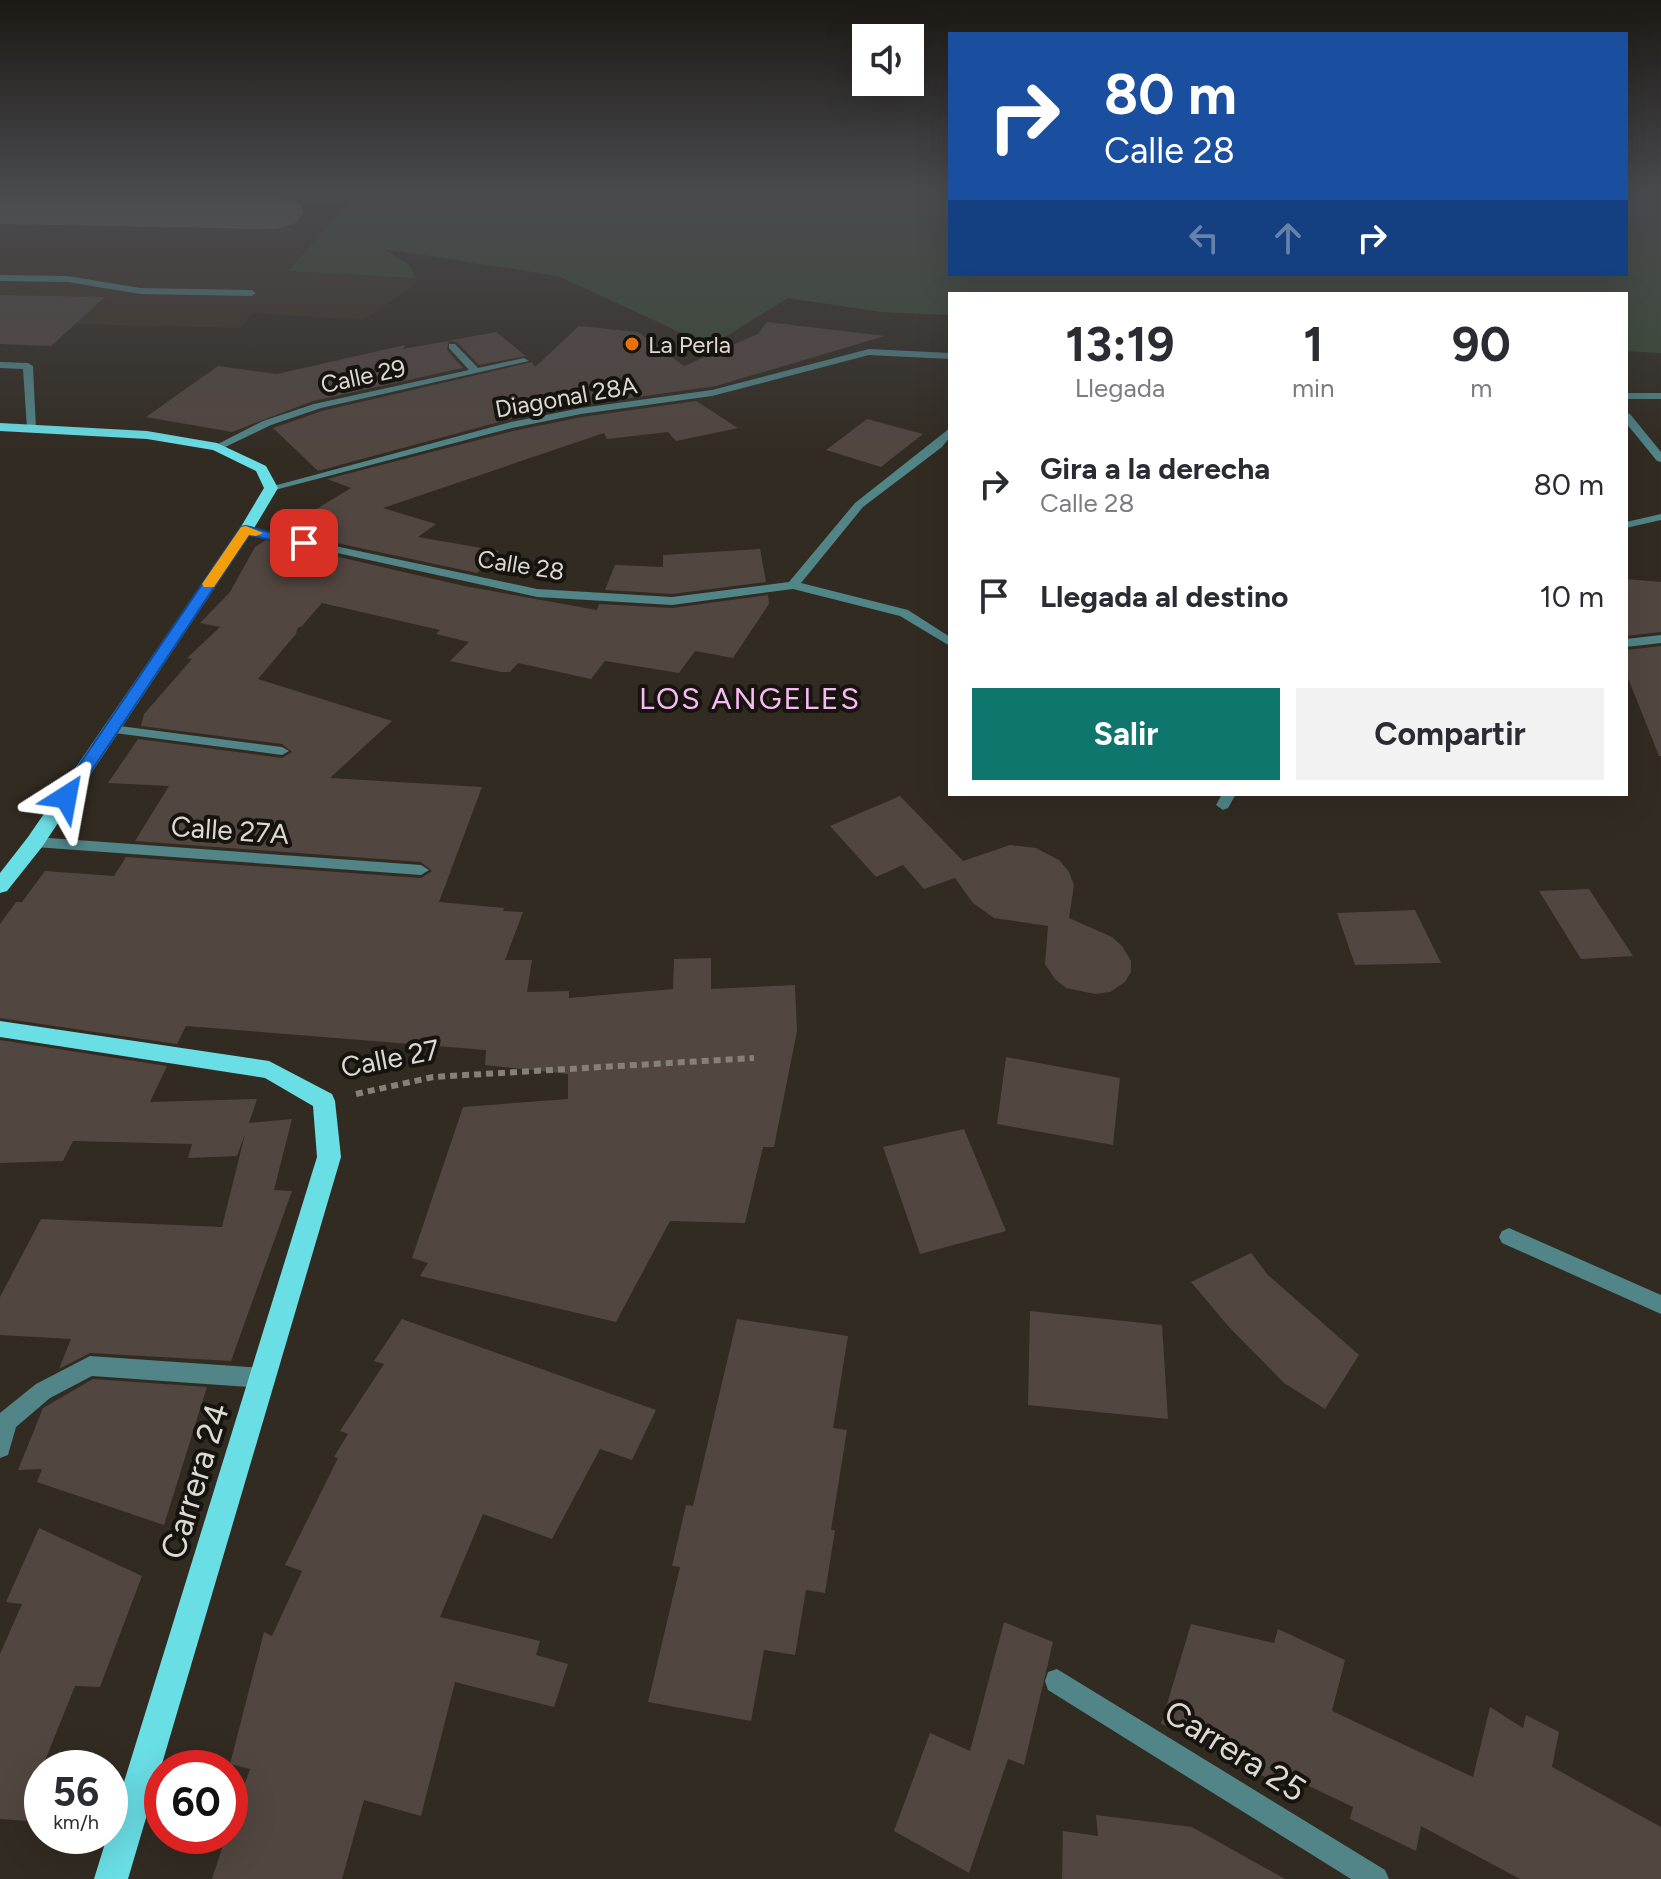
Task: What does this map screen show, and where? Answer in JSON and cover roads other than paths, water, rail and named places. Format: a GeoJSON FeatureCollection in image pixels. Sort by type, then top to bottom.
{"type":"FeatureCollection","features":[{"type":"Feature","properties":{"kind":"main road"},"geometry":{"type":"LineString","coordinates":[[0,886],[35,842],[112,729],[271,488],[261,469],[217,447],[147,435],[4,428]]}},
{"type":"Feature","properties":{"kind":"main road","name":"Calle 27"},"geometry":{"type":"LineString","coordinates":[[0,1029],[269,1070],[324,1101]]}},
{"type":"Feature","properties":{"kind":"main road","name":"Carrera 24"},"geometry":{"type":"LineString","coordinates":[[111,1879],[329,1157],[324,1101]]}},
{"type":"Feature","properties":{"kind":"street"},"geometry":{"type":"LineString","coordinates":[[72,280],[140,291],[252,293]]}},
{"type":"Feature","properties":{"kind":"street"},"geometry":{"type":"LineString","coordinates":[[452,346],[476,372]]}},
{"type":"Feature","properties":{"kind":"street","name":"Diagonal 28A"},"geometry":{"type":"LineString","coordinates":[[271,488],[511,425],[581,411],[712,393],[869,352],[948,356]]}},
{"type":"Feature","properties":{"kind":"street"},"geometry":{"type":"LineString","coordinates":[[0,356],[22,360],[28,366],[32,428]]}},
{"type":"Feature","properties":{"kind":"street","name":"Calle 29"},"geometry":{"type":"LineString","coordinates":[[217,447],[267,423],[318,406],[524,361]]}},
{"type":"Feature","properties":{"kind":"street"},"geometry":{"type":"LineString","coordinates":[[0,365],[28,366]]}},
{"type":"Feature","properties":{"kind":"street"},"geometry":{"type":"LineString","coordinates":[[1628,396],[1661,396]]}},
{"type":"Feature","properties":{"kind":"street"},"geometry":{"type":"LineString","coordinates":[[1628,418],[1661,459]]}},
{"type":"Feature","properties":{"kind":"street"},"geometry":{"type":"LineString","coordinates":[[948,433],[938,445],[859,505],[793,585],[904,613],[948,641]]}},
{"type":"Feature","properties":{"kind":"street"},"geometry":{"type":"LineString","coordinates":[[1628,525],[1661,517]]}},
{"type":"Feature","properties":{"kind":"street","name":"Calle 28"},"geometry":{"type":"LineString","coordinates":[[246,530],[537,593],[672,601],[793,585]]}},
{"type":"Feature","properties":{"kind":"street"},"geometry":{"type":"LineString","coordinates":[[1628,643],[1661,639]]}},
{"type":"Feature","properties":{"kind":"street"},"geometry":{"type":"LineString","coordinates":[[112,729],[282,751]]}},
{"type":"Feature","properties":{"kind":"street","name":"Calle 27A"},"geometry":{"type":"LineString","coordinates":[[35,842],[421,870]]}},
{"type":"Feature","properties":{"kind":"street"},"geometry":{"type":"LineString","coordinates":[[1509,1237],[1661,1305]]}},
{"type":"Feature","properties":{"kind":"street"},"geometry":{"type":"LineString","coordinates":[[0,1447],[7,1421],[43,1391],[90,1366],[264,1378]]}},
{"type":"Feature","properties":{"kind":"street","name":"Carrera 25"},"geometry":{"type":"LineString","coordinates":[[1057,1681],[1376,1879]]}},
{"type":"Feature","properties":{"kind":"place","name":"La Perla"},"geometry":{"type":"Point","coordinates":[632,344]}},
{"type":"Feature","properties":{"kind":"district","name":"LOS ANGELES"},"geometry":{"type":"Point","coordinates":[750,698]}}]}
